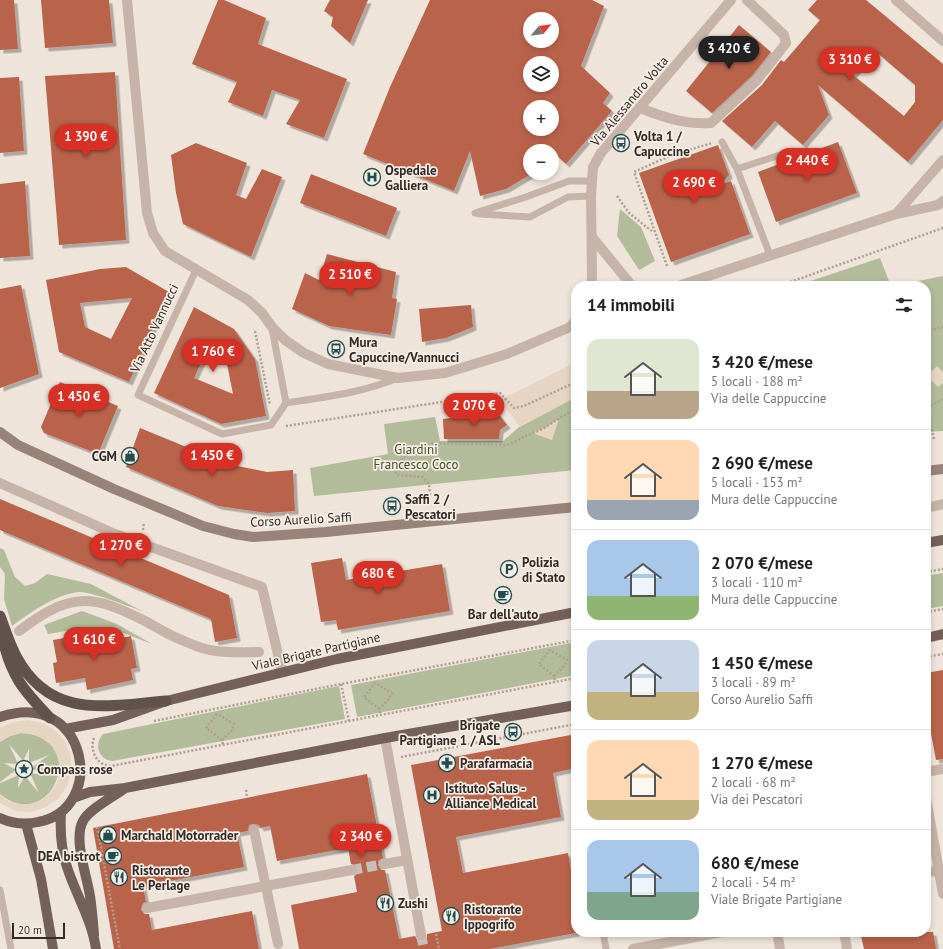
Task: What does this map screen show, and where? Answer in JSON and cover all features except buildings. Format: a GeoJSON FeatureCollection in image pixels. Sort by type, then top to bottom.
{"type":"FeatureCollection","features":[{"type":"Feature","properties":{"kind":"highway"},"geometry":{"type":"LineString","coordinates":[[0,616],[15,655],[25,670],[51,695],[71,703],[93,706],[166,701]]}},
{"type":"Feature","properties":{"kind":"highway"},"geometry":{"type":"LineString","coordinates":[[0,622],[9,663],[16,678],[26,693],[50,718]]}},
{"type":"Feature","properties":{"kind":"main road","name":"Corso Aurelio Saffi"},"geometry":{"type":"LineString","coordinates":[[0,432],[18,445],[114,489],[203,526],[253,537],[326,532],[571,508]]}},
{"type":"Feature","properties":{"kind":"main road"},"geometry":{"type":"LineString","coordinates":[[931,470],[943,469]]}},
{"type":"Feature","properties":{"kind":"main road"},"geometry":{"type":"LineString","coordinates":[[931,543],[943,540]]}},
{"type":"Feature","properties":{"kind":"main road","name":"Viale Brigate Partigiane"},"geometry":{"type":"LineString","coordinates":[[65,729],[113,720],[166,701],[282,671],[571,613]]}},
{"type":"Feature","properties":{"kind":"main road"},"geometry":{"type":"LineString","coordinates":[[931,637],[943,634]]}},
{"type":"Feature","properties":{"kind":"main road"},"geometry":{"type":"LineString","coordinates":[[73,798],[90,792],[125,788],[385,738],[571,705]]}},
{"type":"Feature","properties":{"kind":"main road"},"geometry":{"type":"LineString","coordinates":[[0,717],[14,713],[32,712],[50,718],[65,729],[76,744],[81,762],[80,780],[73,798],[61,812],[45,821],[26,824],[8,822],[0,818]]}},
{"type":"Feature","properties":{"kind":"main road"},"geometry":{"type":"LineString","coordinates":[[96,949],[90,894],[81,853],[80,834],[83,820],[93,810],[125,788]]}},
{"type":"Feature","properties":{"kind":"main road"},"geometry":{"type":"LineString","coordinates":[[61,812],[60,834],[66,866],[94,935]]}},
{"type":"Feature","properties":{"kind":"main road"},"geometry":{"type":"LineString","coordinates":[[26,824],[41,879],[53,949]]}},
{"type":"Feature","properties":{"kind":"street"},"geometry":{"type":"LineString","coordinates":[[127,0],[147,213],[153,233],[165,251],[248,300],[262,312],[272,328],[285,340],[304,353],[328,364],[398,378],[445,373],[507,354],[571,325]]}},
{"type":"Feature","properties":{"kind":"street","name":"Via Alessandro Volta"},"geometry":{"type":"LineString","coordinates":[[591,281],[591,196],[593,167],[601,154],[731,0]]}},
{"type":"Feature","properties":{"kind":"street"},"geometry":{"type":"LineString","coordinates":[[640,108],[669,119],[701,124],[711,123],[757,80],[786,43],[784,35],[747,0]]}},
{"type":"Feature","properties":{"kind":"street"},"geometry":{"type":"LineString","coordinates":[[896,0],[943,41]]}},
{"type":"Feature","properties":{"kind":"street"},"geometry":{"type":"LineString","coordinates":[[896,214],[943,160]]}},
{"type":"Feature","properties":{"kind":"street"},"geometry":{"type":"LineString","coordinates":[[693,281],[896,214],[938,206],[943,201]]}},
{"type":"Feature","properties":{"kind":"street"},"geometry":{"type":"LineString","coordinates":[[592,237],[628,281]]}},
{"type":"Feature","properties":{"kind":"street"},"geometry":{"type":"LineString","coordinates":[[0,483],[115,534],[262,587],[282,671]]}},
{"type":"Feature","properties":{"kind":"street"},"geometry":{"type":"LineString","coordinates":[[931,507],[943,504]]}},
{"type":"Feature","properties":{"kind":"street"},"geometry":{"type":"LineString","coordinates":[[19,630],[37,617],[54,608],[74,601],[94,601],[135,616],[182,640],[214,651],[259,652]]}},
{"type":"Feature","properties":{"kind":"street"},"geometry":{"type":"LineString","coordinates":[[385,738],[421,935]]}},
{"type":"Feature","properties":{"kind":"street"},"geometry":{"type":"LineString","coordinates":[[931,771],[943,768]]}},
{"type":"Feature","properties":{"kind":"street"},"geometry":{"type":"LineString","coordinates":[[931,822],[941,869],[943,894]]}},
{"type":"Feature","properties":{"kind":"street"},"geometry":{"type":"LineString","coordinates":[[254,830],[278,944]]}},
{"type":"Feature","properties":{"kind":"street"},"geometry":{"type":"LineString","coordinates":[[384,864],[407,860]]}},
{"type":"Feature","properties":{"kind":"street"},"geometry":{"type":"LineString","coordinates":[[931,872],[941,869]]}},
{"type":"Feature","properties":{"kind":"street"},"geometry":{"type":"LineString","coordinates":[[147,908],[352,870]]}},
{"type":"Feature","properties":{"kind":"street"},"geometry":{"type":"LineString","coordinates":[[633,949],[696,937]]}},
{"type":"Feature","properties":{"kind":"street"},"geometry":{"type":"LineString","coordinates":[[777,937],[780,949]]}},
{"type":"Feature","properties":{"kind":"street"},"geometry":{"type":"LineString","coordinates":[[845,937],[847,949]]}},
{"type":"Feature","properties":{"kind":"lane"},"geometry":{"type":"LineString","coordinates":[[722,142],[737,169],[770,255]]}},
{"type":"Feature","properties":{"kind":"lane"},"geometry":{"type":"LineString","coordinates":[[737,169],[792,151]]}},
{"type":"Feature","properties":{"kind":"lane"},"geometry":{"type":"LineString","coordinates":[[591,196],[568,197],[530,217],[475,213],[526,197],[569,181],[592,181]]}},
{"type":"Feature","properties":{"kind":"lane","name":"Via Atto Vannucci"},"geometry":{"type":"LineString","coordinates":[[196,270],[138,395],[222,434],[271,425],[273,422]]}},
{"type":"Feature","properties":{"kind":"lane"},"geometry":{"type":"LineString","coordinates":[[272,328],[286,403],[273,422]]}},
{"type":"Feature","properties":{"kind":"lane"},"geometry":{"type":"LineString","coordinates":[[286,403],[349,394],[398,378]]}},
{"type":"Feature","properties":{"kind":"lane"},"geometry":{"type":"LineString","coordinates":[[0,890],[11,949]]}},
{"type":"Feature","properties":{"kind":"lane"},"geometry":{"type":"LineString","coordinates":[[604,937],[606,949]]}},
{"type":"Feature","properties":{"kind":"path"},"geometry":{"type":"LineString","coordinates":[[667,266],[654,233],[634,172],[672,155],[717,141],[722,142]]}},
{"type":"Feature","properties":{"kind":"path"},"geometry":{"type":"LineString","coordinates":[[618,196],[629,213],[654,233]]}},
{"type":"Feature","properties":{"kind":"path"},"geometry":{"type":"LineString","coordinates":[[793,281],[943,228]]}},
{"type":"Feature","properties":{"kind":"path"},"geometry":{"type":"LineString","coordinates":[[931,330],[943,327]]}},
{"type":"Feature","properties":{"kind":"path"},"geometry":{"type":"LineString","coordinates":[[255,331],[274,428],[500,393],[514,408],[524,406],[571,384]]}},
{"type":"Feature","properties":{"kind":"path"},"geometry":{"type":"LineString","coordinates":[[467,415],[466,410],[493,406],[492,394]]}},
{"type":"Feature","properties":{"kind":"path"},"geometry":{"type":"LineString","coordinates":[[501,401],[505,399]]}},
{"type":"Feature","properties":{"kind":"path"},"geometry":{"type":"LineString","coordinates":[[931,406],[943,399]]}},
{"type":"Feature","properties":{"kind":"path"},"geometry":{"type":"LineString","coordinates":[[430,495],[429,484],[423,477],[397,475],[394,469],[409,451],[435,443],[507,445],[544,428],[571,411]]}},
{"type":"Feature","properties":{"kind":"path"},"geometry":{"type":"LineString","coordinates":[[931,426],[934,439]]}},
{"type":"Feature","properties":{"kind":"path"},"geometry":{"type":"LineString","coordinates":[[143,530],[144,522]]}},
{"type":"Feature","properties":{"kind":"path"},"geometry":{"type":"LineString","coordinates":[[931,571],[943,569]]}},
{"type":"Feature","properties":{"kind":"path"},"geometry":{"type":"LineString","coordinates":[[931,611],[943,608]]}},
{"type":"Feature","properties":{"kind":"path"},"geometry":{"type":"LineString","coordinates":[[148,723],[341,684],[571,641]]}},
{"type":"Feature","properties":{"kind":"path"},"geometry":{"type":"LineString","coordinates":[[549,645],[550,650],[567,660],[564,666],[554,676]]}},
{"type":"Feature","properties":{"kind":"path"},"geometry":{"type":"LineString","coordinates":[[550,650],[539,664],[554,676],[555,682]]}},
{"type":"Feature","properties":{"kind":"path"},"geometry":{"type":"LineString","coordinates":[[931,656],[943,654]]}},
{"type":"Feature","properties":{"kind":"path"},"geometry":{"type":"LineString","coordinates":[[373,678],[375,683],[392,693],[389,699],[379,709]]}},
{"type":"Feature","properties":{"kind":"path"},"geometry":{"type":"LineString","coordinates":[[98,734],[94,738],[93,750],[100,764],[106,766],[571,679]]}},
{"type":"Feature","properties":{"kind":"path"},"geometry":{"type":"LineString","coordinates":[[375,683],[364,698],[379,709],[381,715]]}},
{"type":"Feature","properties":{"kind":"path"},"geometry":{"type":"LineString","coordinates":[[341,684],[349,721]]}},
{"type":"Feature","properties":{"kind":"path"},"geometry":{"type":"LineString","coordinates":[[216,709],[217,714],[234,724],[232,730],[222,740]]}},
{"type":"Feature","properties":{"kind":"path"},"geometry":{"type":"LineString","coordinates":[[217,714],[206,728],[222,740],[223,745]]}},
{"type":"Feature","properties":{"kind":"path"},"geometry":{"type":"LineString","coordinates":[[389,759],[571,725]]}},
{"type":"Feature","properties":{"kind":"path"},"geometry":{"type":"LineString","coordinates":[[246,790],[247,798]]}},
{"type":"Feature","properties":{"kind":"path"},"geometry":{"type":"LineString","coordinates":[[97,827],[120,949]]}},
{"type":"Feature","properties":{"kind":"green space"},"geometry":{"type":"Polygon","coordinates":[[[620,209],[641,227],[655,261],[639,270],[617,236],[620,209]]]}},
{"type":"Feature","properties":{"kind":"green space"},"geometry":{"type":"Polygon","coordinates":[[[880,258],[889,281],[810,281],[880,258]]]}},
{"type":"Feature","properties":{"kind":"green space"},"geometry":{"type":"Polygon","coordinates":[[[943,276],[943,431],[931,432],[931,281],[918,281],[943,276]]]}},
{"type":"Feature","properties":{"kind":"green space","name":"Giardini Francesco Coco"},"geometry":{"type":"Polygon","coordinates":[[[571,400],[571,470],[314,496],[310,468],[388,454],[384,424],[435,417],[440,441],[503,441],[519,427],[571,400]]]}},
{"type":"Feature","properties":{"kind":"green space"},"geometry":{"type":"Polygon","coordinates":[[[0,548],[4,550],[15,577],[25,586],[35,583],[47,574],[91,584],[142,611],[85,592],[71,593],[44,604],[12,626],[4,599],[5,574],[0,567],[0,548]]]}},
{"type":"Feature","properties":{"kind":"green space"},"geometry":{"type":"Polygon","coordinates":[[[943,573],[943,606],[931,608],[931,575],[943,573]]]}},
{"type":"Feature","properties":{"kind":"green space"},"geometry":{"type":"Polygon","coordinates":[[[82,611],[117,624],[152,644],[113,629],[85,628],[48,634],[44,625],[82,611]]]}},
{"type":"Feature","properties":{"kind":"green space"},"geometry":{"type":"Polygon","coordinates":[[[571,643],[571,676],[357,717],[351,685],[571,643]]]}},
{"type":"Feature","properties":{"kind":"green space"},"geometry":{"type":"Polygon","coordinates":[[[339,686],[345,719],[112,761],[103,757],[99,750],[98,746],[100,738],[103,734],[339,686]]]}},
{"type":"Feature","properties":{"kind":"green space"},"geometry":{"type":"Polygon","coordinates":[[[21,733],[43,738],[55,750],[59,765],[56,781],[48,794],[35,803],[18,804],[0,794],[0,783],[19,775],[18,788],[25,776],[39,793],[30,773],[44,775],[31,768],[49,755],[29,763],[29,749],[23,761],[9,744],[18,764],[4,763],[16,770],[0,782],[0,742],[10,736],[21,733]]]}},
{"type":"Feature","properties":{"kind":"shaded area"},"geometry":{"type":"Polygon","coordinates":[[[571,364],[571,400],[520,427],[500,400],[571,364]]]}},
{"type":"Feature","properties":{"kind":"shaded area"},"geometry":{"type":"Polygon","coordinates":[[[937,366],[943,372],[943,383],[938,387],[931,380],[931,372],[937,366]]]}},
{"type":"Feature","properties":{"kind":"shaded area"},"geometry":{"type":"Polygon","coordinates":[[[559,419],[552,440],[532,433],[544,428],[559,419]]]}},
{"type":"Feature","properties":{"kind":"shaded area"},"geometry":{"type":"Polygon","coordinates":[[[28,720],[43,723],[56,731],[66,743],[71,757],[71,772],[67,786],[58,799],[46,807],[31,812],[16,811],[0,803],[0,794],[6,800],[18,804],[30,804],[42,800],[51,792],[58,781],[60,769],[58,757],[52,746],[42,738],[32,734],[21,733],[10,736],[0,742],[0,728],[13,722],[28,720]]]}},
{"type":"Feature","properties":{"kind":"tunnel"},"geometry":{"type":"LineString","coordinates":[[352,870],[384,864]]}},
{"type":"Feature","properties":{"kind":"tunnel"},"geometry":{"type":"LineString","coordinates":[[421,935],[424,949]]}},
{"type":"Feature","properties":{"kind":"place","name":"Volta 1 / Capuccine"},"geometry":{"type":"Point","coordinates":[621,143]}},
{"type":"Feature","properties":{"kind":"place","name":"Ospedale Galliera"},"geometry":{"type":"Point","coordinates":[372,177]}},
{"type":"Feature","properties":{"kind":"place","name":"Mura Capuccine/Vannucci"},"geometry":{"type":"Point","coordinates":[336,349]}},
{"type":"Feature","properties":{"kind":"place","name":"CGM"},"geometry":{"type":"Point","coordinates":[130,456]}},
{"type":"Feature","properties":{"kind":"place","name":"Saffi 2 / Pescatori"},"geometry":{"type":"Point","coordinates":[392,506]}},
{"type":"Feature","properties":{"kind":"place","name":"Polizia di Stato"},"geometry":{"type":"Point","coordinates":[509,569]}},
{"type":"Feature","properties":{"kind":"place","name":"Bar dell'auto"},"geometry":{"type":"Point","coordinates":[503,595]}},
{"type":"Feature","properties":{"kind":"place","name":"Brigate Partigiane 1 / ASL"},"geometry":{"type":"Point","coordinates":[513,732]}},
{"type":"Feature","properties":{"kind":"place","name":"Parafarmacia"},"geometry":{"type":"Point","coordinates":[447,763]}},
{"type":"Feature","properties":{"kind":"place","name":"Compass rose"},"geometry":{"type":"Point","coordinates":[24,769]}},
{"type":"Feature","properties":{"kind":"place","name":"Istituto Salus - Alliance Medical"},"geometry":{"type":"Point","coordinates":[432,795]}},
{"type":"Feature","properties":{"kind":"place","name":"Marchald Motorrader"},"geometry":{"type":"Point","coordinates":[108,835]}},
{"type":"Feature","properties":{"kind":"place","name":"DEA bistrot"},"geometry":{"type":"Point","coordinates":[113,856]}},
{"type":"Feature","properties":{"kind":"place","name":"Ristorante Le Perlage"},"geometry":{"type":"Point","coordinates":[119,877]}},
{"type":"Feature","properties":{"kind":"place","name":"Zushi"},"geometry":{"type":"Point","coordinates":[385,903]}},
{"type":"Feature","properties":{"kind":"place","name":"Ristorante Ippogrifo"},"geometry":{"type":"Point","coordinates":[451,916]}}]}
